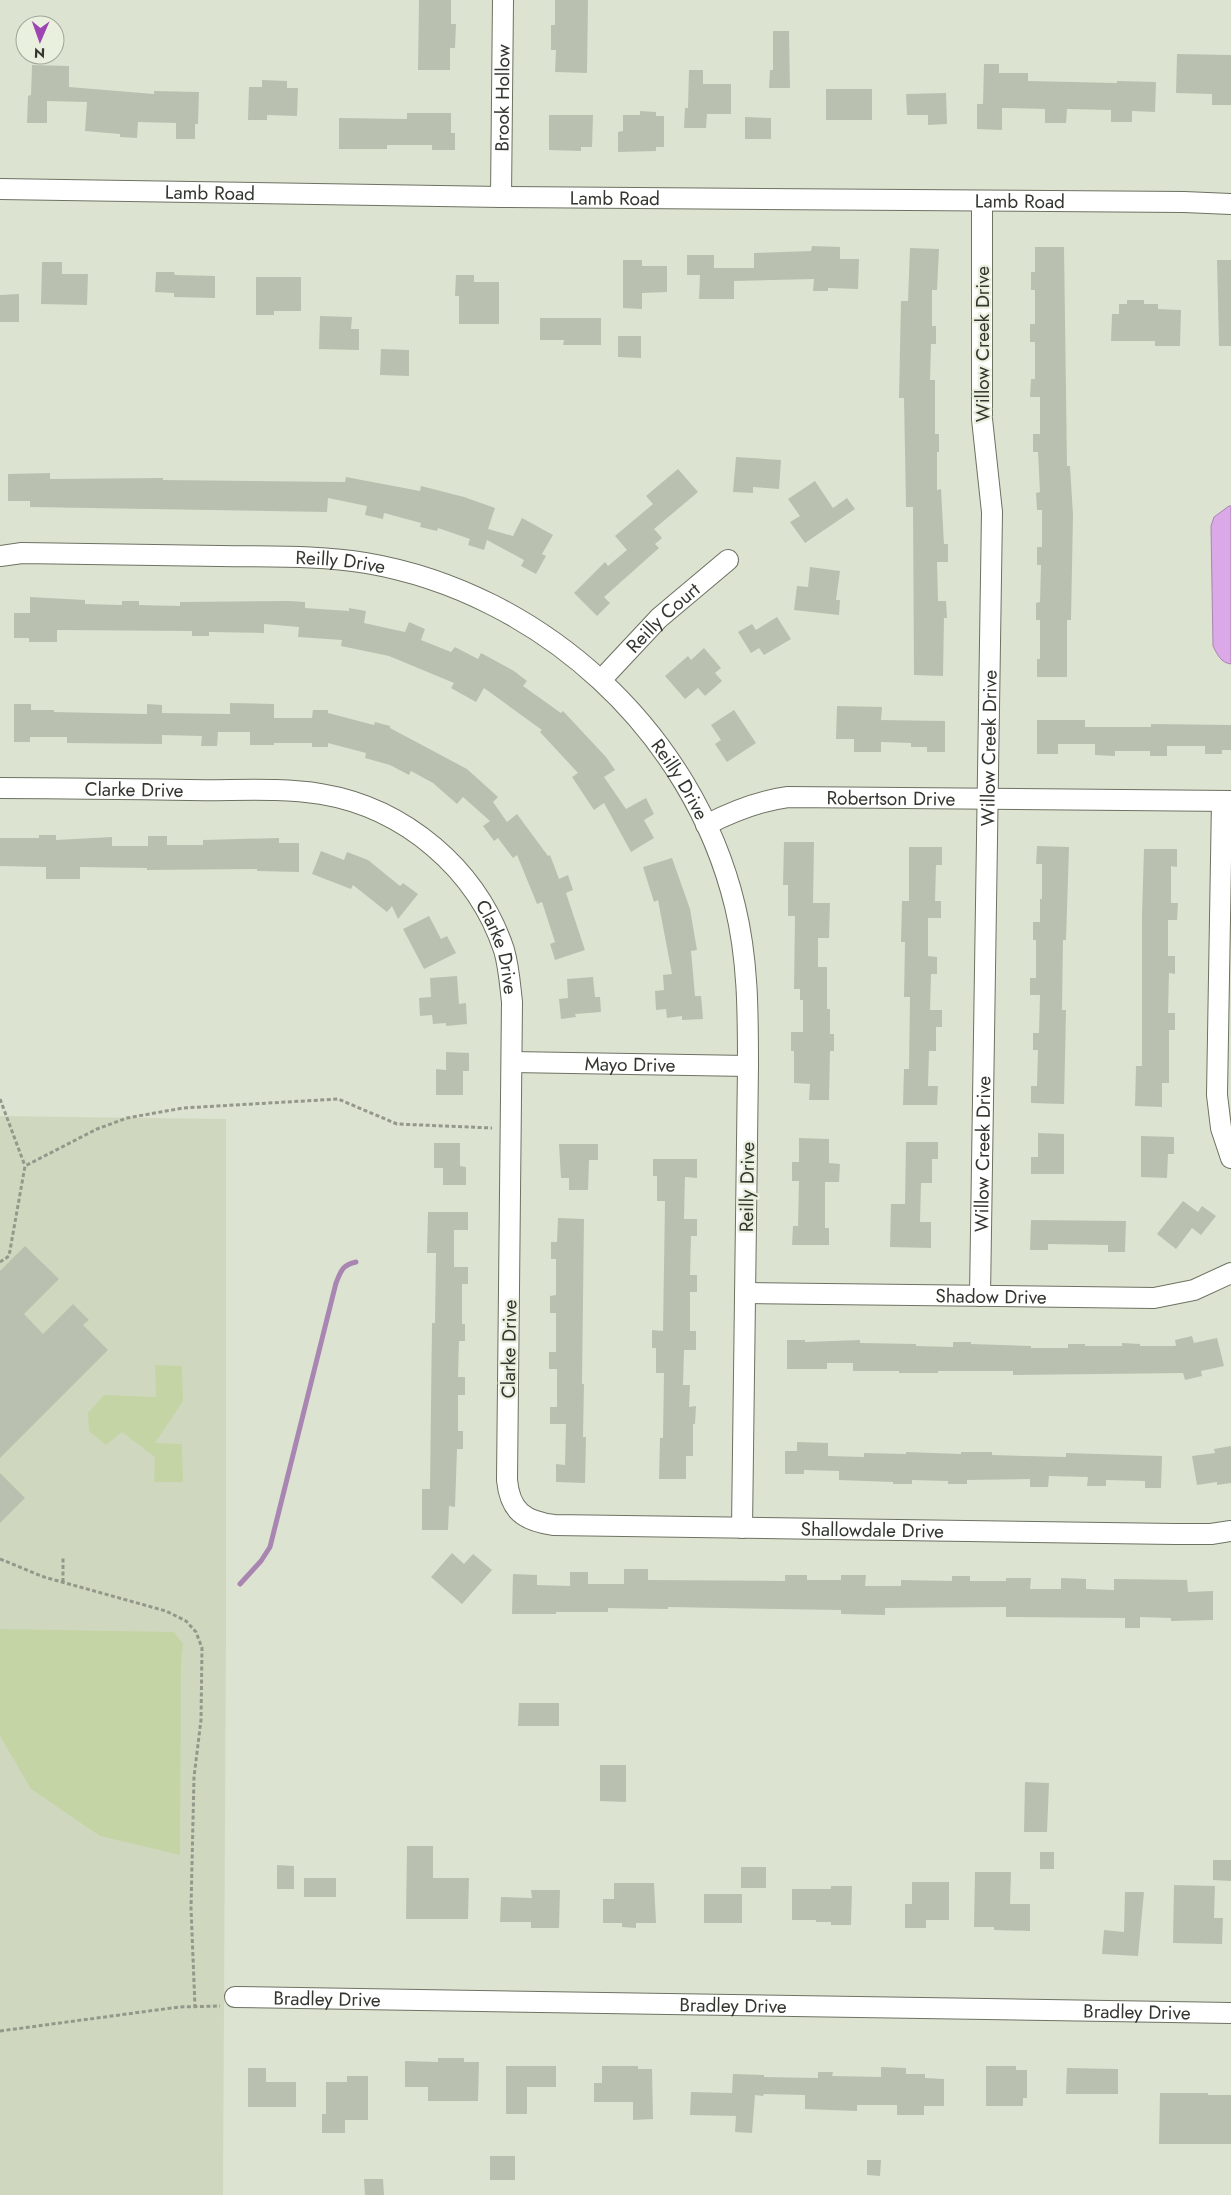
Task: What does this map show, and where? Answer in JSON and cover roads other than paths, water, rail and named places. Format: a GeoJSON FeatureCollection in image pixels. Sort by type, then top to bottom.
{"type":"FeatureCollection","features":[{"type":"Feature","properties":{"kind":"street","name":"Brook Hollow"},"geometry":{"type":"LineString","coordinates":[[501,197],[503,0]]}},
{"type":"Feature","properties":{"kind":"street","name":"Lamb Road"},"geometry":{"type":"LineString","coordinates":[[0,189],[501,197],[1184,202],[1231,204]]}},
{"type":"Feature","properties":{"kind":"street","name":"Willow Creek Drive"},"geometry":{"type":"LineString","coordinates":[[980,1296],[992,512],[982,419],[982,201]]}},
{"type":"Feature","properties":{"kind":"street","name":"Reilly Drive"},"geometry":{"type":"LineString","coordinates":[[0,556],[22,553],[316,557],[385,567],[462,590],[499,608],[564,649],[601,680],[658,743],[686,786],[706,825],[732,895],[741,934],[748,1003],[742,1528]]}},
{"type":"Feature","properties":{"kind":"street","name":"Reilly Court"},"geometry":{"type":"LineString","coordinates":[[601,680],[658,618],[728,560]]}},
{"type":"Feature","properties":{"kind":"street","name":"Clarke Drive"},"geometry":{"type":"LineString","coordinates":[[0,788],[300,792],[345,799],[389,816],[412,830],[445,855],[479,898],[493,923],[508,966],[512,1002],[507,1480],[511,1500],[517,1511]]}},
{"type":"Feature","properties":{"kind":"street","name":"Robertson Drive"},"geometry":{"type":"LineString","coordinates":[[706,825],[739,808],[759,802],[788,798],[1227,801]]}},
{"type":"Feature","properties":{"kind":"street"},"geometry":{"type":"LineString","coordinates":[[1227,801],[1217,1095],[1221,1128],[1231,1158]]}},
{"type":"Feature","properties":{"kind":"street","name":"Mayo Drive"},"geometry":{"type":"LineString","coordinates":[[512,1062],[748,1066]]}},
{"type":"Feature","properties":{"kind":"street","name":"Shadow Drive"},"geometry":{"type":"LineString","coordinates":[[746,1293],[1154,1298],[1194,1290],[1231,1272]]}},
{"type":"Feature","properties":{"kind":"street","name":"Shallowdale Drive"},"geometry":{"type":"LineString","coordinates":[[517,1511],[531,1520],[554,1525],[1175,1534],[1211,1534],[1231,1531]]}},
{"type":"Feature","properties":{"kind":"street","name":"Bradley Drive"},"geometry":{"type":"LineString","coordinates":[[234,1997],[1231,2013]]}},
{"type":"Feature","properties":{"kind":"waterway"},"geometry":{"type":"LineString","coordinates":[[240,1584],[261,1561],[270,1547],[336,1283],[345,1267],[356,1262]]}}]}
